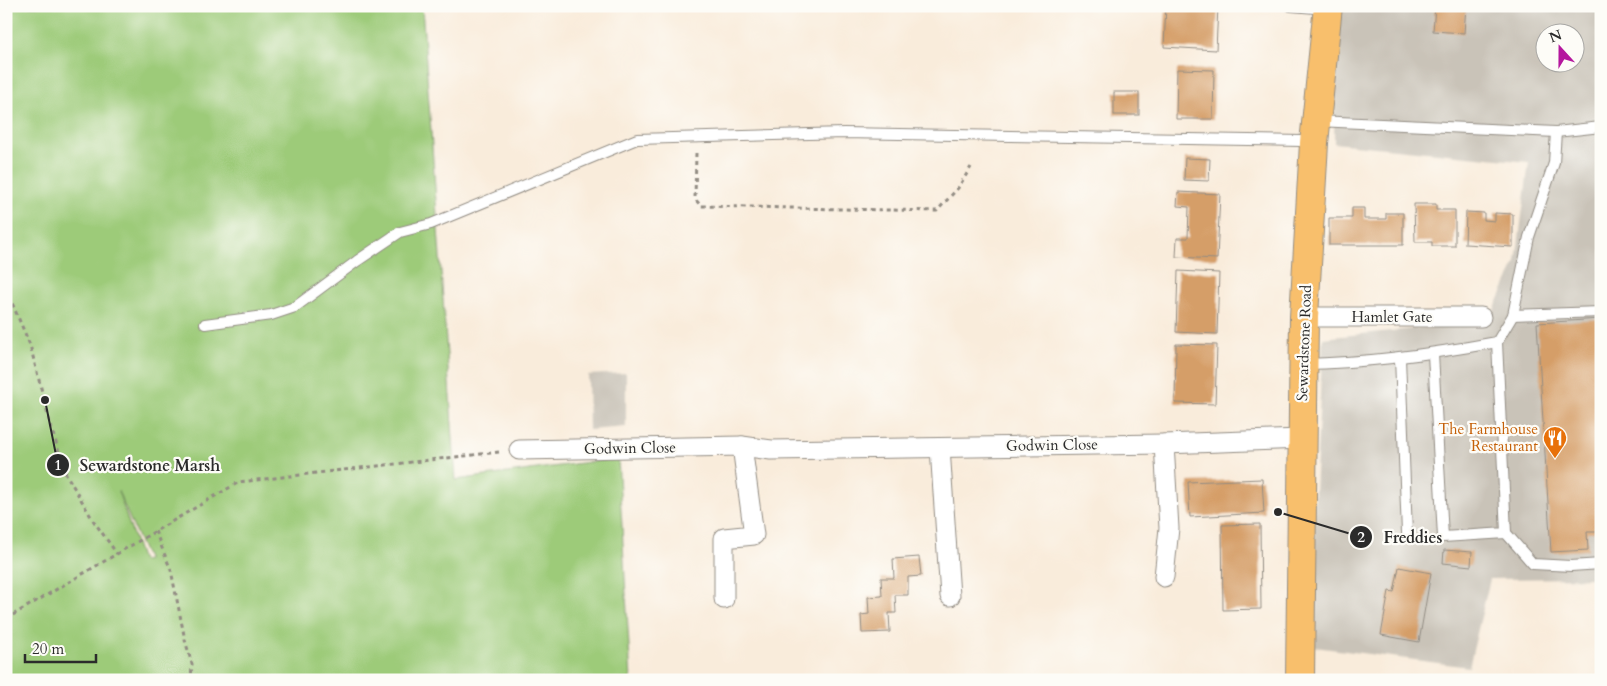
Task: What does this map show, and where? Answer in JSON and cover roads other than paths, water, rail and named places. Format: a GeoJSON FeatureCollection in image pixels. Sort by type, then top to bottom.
{"type":"FeatureCollection","features":[{"type":"Feature","properties":{"kind":"main road","name":"Sewardstone Road"},"geometry":{"type":"LineString","coordinates":[[1300,680],[1304,317],[1315,132],[1328,8]]}},
{"type":"Feature","properties":{"kind":"street","name":"Hamlet Gate"},"geometry":{"type":"LineString","coordinates":[[1304,317],[1481,317]]}},
{"type":"Feature","properties":{"kind":"street","name":"Godwin Close"},"geometry":{"type":"LineString","coordinates":[[518,450],[742,446],[771,450],[940,448],[1164,444],[1302,439]]}},
{"type":"Feature","properties":{"kind":"street"},"geometry":{"type":"LineString","coordinates":[[1164,444],[1168,528],[1164,577]]}},
{"type":"Feature","properties":{"kind":"street"},"geometry":{"type":"LineString","coordinates":[[724,599],[724,538],[754,536],[742,446]]}},
{"type":"Feature","properties":{"kind":"street"},"geometry":{"type":"LineString","coordinates":[[940,448],[950,596]]}},
{"type":"Feature","properties":{"kind":"lane"},"geometry":{"type":"LineString","coordinates":[[1291,6],[1328,8]]}},
{"type":"Feature","properties":{"kind":"lane"},"geometry":{"type":"LineString","coordinates":[[205,324],[271,315],[295,307],[400,232],[432,224],[637,139],[844,133],[1300,141],[1315,132],[1556,132],[1601,127]]}},
{"type":"Feature","properties":{"kind":"lane"},"geometry":{"type":"LineString","coordinates":[[1556,132],[1554,163],[1529,237],[1513,315],[1497,342],[1506,533],[1533,564],[1571,566],[1601,564]]}},
{"type":"Feature","properties":{"kind":"lane"},"geometry":{"type":"LineString","coordinates":[[1513,315],[1601,312]]}},
{"type":"Feature","properties":{"kind":"lane"},"geometry":{"type":"LineString","coordinates":[[1303,364],[1338,364],[1400,358],[1434,354],[1497,342]]}},
{"type":"Feature","properties":{"kind":"lane"},"geometry":{"type":"LineString","coordinates":[[1434,354],[1442,537],[1506,533]]}},
{"type":"Feature","properties":{"kind":"lane"},"geometry":{"type":"LineString","coordinates":[[1400,358],[1407,533]]}},
{"type":"Feature","properties":{"kind":"place","name":"Sewardstone Marsh"},"geometry":{"type":"Point","coordinates":[45,400]}},
{"type":"Feature","properties":{"kind":"place","name":"The Farmhouse Restaurant"},"geometry":{"type":"Point","coordinates":[1555,459]}},
{"type":"Feature","properties":{"kind":"place","name":"Freddies"},"geometry":{"type":"Point","coordinates":[1278,512]}}]}
